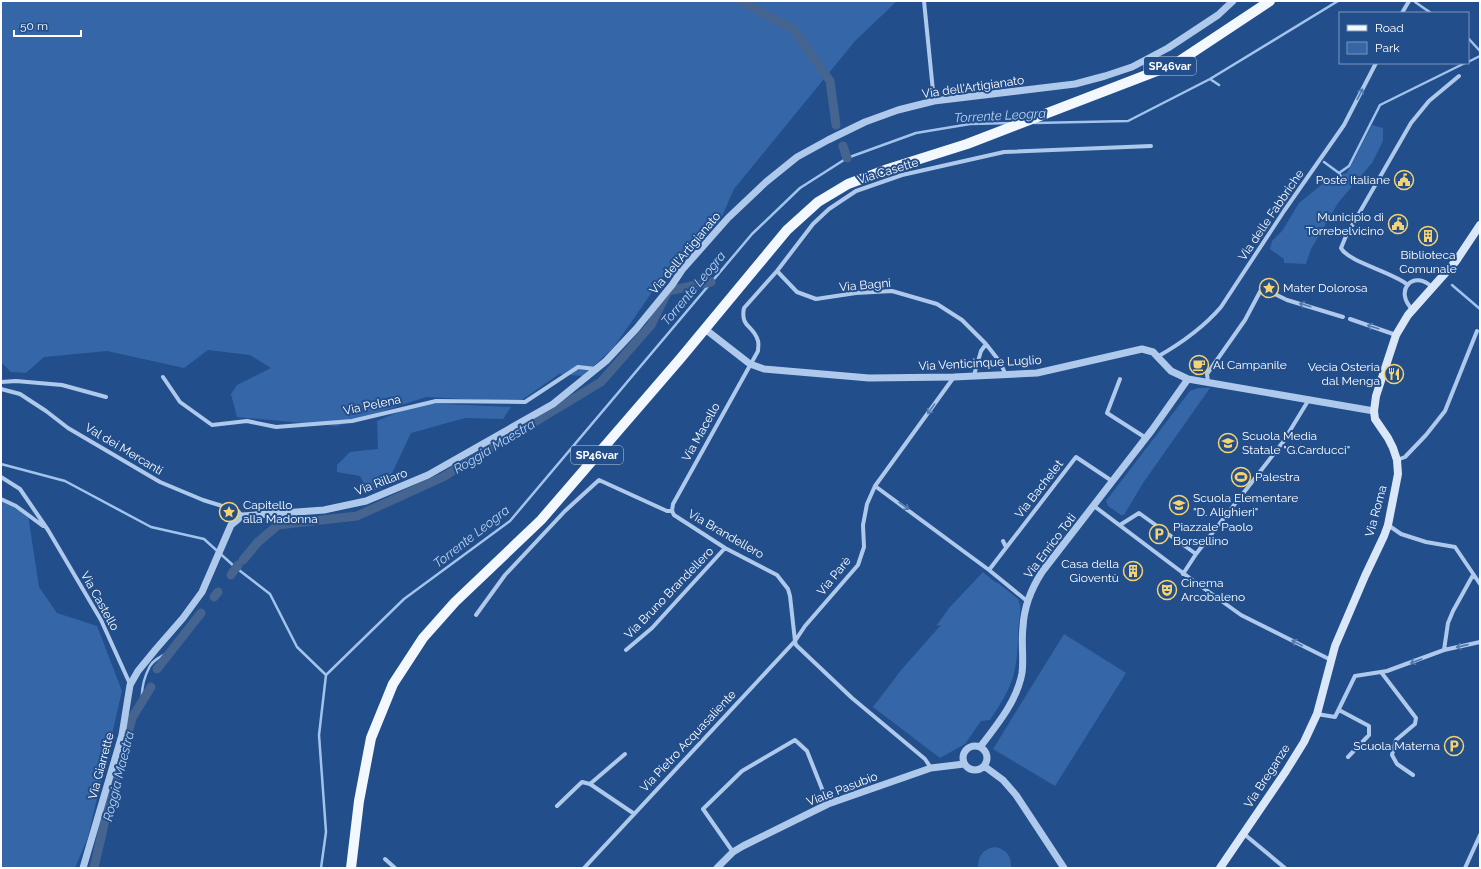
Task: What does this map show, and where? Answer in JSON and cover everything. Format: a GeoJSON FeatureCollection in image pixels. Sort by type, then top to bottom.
{"type":"FeatureCollection","features":[{"type":"Feature","properties":{"kind":"main road","name":"SP46var"},"geometry":{"type":"LineString","coordinates":[[351,868],[359,801],[371,738],[393,684],[423,638],[455,602],[541,520],[704,330],[787,230],[818,202],[848,184],[888,169],[967,144],[1175,64],[1270,1]]}},
{"type":"Feature","properties":{"kind":"main road"},"geometry":{"type":"LineString","coordinates":[[1374,411],[1376,396],[1396,335],[1404,321],[1456,261],[1480,225]]}},
{"type":"Feature","properties":{"kind":"main road","name":"Via Roma"},"geometry":{"type":"LineString","coordinates":[[1324,693],[1337,640],[1388,525],[1398,474],[1397,460],[1393,448],[1375,419],[1374,411]]}},
{"type":"Feature","properties":{"kind":"main road","name":"Via Breganze"},"geometry":{"type":"LineString","coordinates":[[1220,868],[1286,772],[1304,742],[1318,714],[1324,693]]}},
{"type":"Feature","properties":{"kind":"street"},"geometry":{"type":"LineString","coordinates":[[924,1],[934,101]]}},
{"type":"Feature","properties":{"kind":"street","name":"Via dell'Artigianato"},"geometry":{"type":"LineString","coordinates":[[636,329],[672,285],[682,270],[728,218],[766,182],[797,157],[865,122],[898,110],[934,101],[1075,84],[1132,67],[1168,48],[1218,15],[1233,1]]}},
{"type":"Feature","properties":{"kind":"street"},"geometry":{"type":"LineString","coordinates":[[1403,12],[1409,1]]}},
{"type":"Feature","properties":{"kind":"street","name":"Via delle Fabbriche"},"geometry":{"type":"LineString","coordinates":[[1157,357],[1172,348],[1210,320],[1221,307],[1284,211],[1344,125],[1375,64]]}},
{"type":"Feature","properties":{"kind":"street"},"geometry":{"type":"LineString","coordinates":[[1408,285],[1397,277],[1347,255],[1341,248],[1346,236],[1411,123],[1429,100],[1459,76]]}},
{"type":"Feature","properties":{"kind":"street","name":"Via Casette"},"geometry":{"type":"LineString","coordinates":[[750,364],[758,351],[758,341],[754,332],[743,321],[742,314],[744,308],[777,271],[813,224],[829,209],[856,191],[902,175],[1004,152],[1151,146]]}},
{"type":"Feature","properties":{"kind":"street","name":"Via Bagni"},"geometry":{"type":"LineString","coordinates":[[777,271],[797,292],[816,299],[856,293],[892,291],[937,304],[962,320],[986,344],[1000,362],[1005,374]]}},
{"type":"Feature","properties":{"kind":"street"},"geometry":{"type":"LineString","coordinates":[[1413,310],[1405,300],[1404,293],[1408,285],[1419,280],[1425,282],[1433,288]]}},
{"type":"Feature","properties":{"kind":"street"},"geometry":{"type":"LineString","coordinates":[[1208,383],[1207,374],[1245,320],[1262,288],[1287,300],[1343,317]]}},
{"type":"Feature","properties":{"kind":"street"},"geometry":{"type":"LineString","coordinates":[[1350,319],[1396,335]]}},
{"type":"Feature","properties":{"kind":"street","name":"Via Rillaro"},"geometry":{"type":"LineString","coordinates":[[242,516],[324,510],[366,501],[428,475],[553,404],[606,361],[636,329]]}},
{"type":"Feature","properties":{"kind":"street","name":"Via Venticinque Luglio"},"geometry":{"type":"LineString","coordinates":[[704,330],[750,364],[764,369],[869,378],[954,377],[1037,373],[1142,349],[1153,352],[1171,371],[1188,379],[1308,401],[1374,411]]}},
{"type":"Feature","properties":{"kind":"street"},"geometry":{"type":"LineString","coordinates":[[1397,460],[1406,457],[1445,411],[1477,332]]}},
{"type":"Feature","properties":{"kind":"street"},"geometry":{"type":"LineString","coordinates":[[974,375],[981,351],[986,344]]}},
{"type":"Feature","properties":{"kind":"street","name":"Via Macello"},"geometry":{"type":"LineString","coordinates":[[672,511],[673,504],[750,364]]}},
{"type":"Feature","properties":{"kind":"street","name":"Via Pelena"},"geometry":{"type":"LineString","coordinates":[[163,377],[180,402],[212,425],[247,421],[276,427],[352,420],[436,401],[524,402],[578,367],[597,369]]}},
{"type":"Feature","properties":{"kind":"street","name":"Via Parè"},"geometry":{"type":"LineString","coordinates":[[805,626],[858,565],[864,547],[863,525],[867,504],[875,486],[954,377]]}},
{"type":"Feature","properties":{"kind":"street"},"geometry":{"type":"LineString","coordinates":[[1120,379],[1107,413],[1146,438]]}},
{"type":"Feature","properties":{"kind":"street","name":"Via Enrico Toti"},"geometry":{"type":"LineString","coordinates":[[980,747],[1004,713],[1017,689],[1022,672],[1023,626],[1027,601],[1032,588],[1042,572],[1146,438],[1188,379]]}},
{"type":"Feature","properties":{"kind":"street"},"geometry":{"type":"LineString","coordinates":[[1,382],[16,381],[62,385],[106,397]]}},
{"type":"Feature","properties":{"kind":"street","name":"Val dei Mercanti"},"geometry":{"type":"LineString","coordinates":[[1,388],[20,394],[46,410],[68,428],[160,482],[203,500],[238,511],[242,516]]}},
{"type":"Feature","properties":{"kind":"street"},"geometry":{"type":"LineString","coordinates":[[1183,574],[1196,554],[1283,442],[1308,401]]}},
{"type":"Feature","properties":{"kind":"street","name":"Via Bachelet"},"geometry":{"type":"LineString","coordinates":[[1006,547],[1076,457],[1112,481]]}},
{"type":"Feature","properties":{"kind":"street","name":"Via Castello"},"geometry":{"type":"LineString","coordinates":[[1,477],[20,489],[48,530],[101,620],[130,685]]}},
{"type":"Feature","properties":{"kind":"street","name":"Via Brandellero"},"geometry":{"type":"LineString","coordinates":[[476,615],[505,575],[565,511],[599,480],[666,511],[672,511],[674,515],[726,548],[777,575],[788,589],[790,596],[795,641]]}},
{"type":"Feature","properties":{"kind":"street"},"geometry":{"type":"LineString","coordinates":[[875,486],[989,570],[1027,601]]}},
{"type":"Feature","properties":{"kind":"street","name":"Via Castello"},"geometry":{"type":"LineString","coordinates":[[1,499],[16,506],[48,530]]}},
{"type":"Feature","properties":{"kind":"street"},"geometry":{"type":"LineString","coordinates":[[1094,506],[1183,574],[1241,615],[1331,660]]}},
{"type":"Feature","properties":{"kind":"street"},"geometry":{"type":"LineString","coordinates":[[1120,525],[1140,513],[1196,554]]}},
{"type":"Feature","properties":{"kind":"street"},"geometry":{"type":"LineString","coordinates":[[130,685],[138,671],[202,592],[231,525],[242,516]]}},
{"type":"Feature","properties":{"kind":"street"},"geometry":{"type":"LineString","coordinates":[[1388,525],[1401,534],[1426,542],[1455,547],[1480,584]]}},
{"type":"Feature","properties":{"kind":"street"},"geometry":{"type":"LineString","coordinates":[[989,570],[1006,547],[1003,541]]}},
{"type":"Feature","properties":{"kind":"street","name":"Via Bruno Brandellero"},"geometry":{"type":"LineString","coordinates":[[626,650],[652,628],[726,548]]}},
{"type":"Feature","properties":{"kind":"street"},"geometry":{"type":"LineString","coordinates":[[1444,650],[1448,623],[1452,611],[1473,575]]}},
{"type":"Feature","properties":{"kind":"street","name":"Via Pietro Acquasaliente"},"geometry":{"type":"LineString","coordinates":[[584,868],[795,641],[805,626]]}},
{"type":"Feature","properties":{"kind":"street"},"geometry":{"type":"LineString","coordinates":[[795,641],[796,645],[806,655],[852,698],[925,759],[931,768]]}},
{"type":"Feature","properties":{"kind":"street"},"geometry":{"type":"LineString","coordinates":[[1318,714],[1336,717],[1355,676],[1387,671],[1444,650],[1480,642]]}},
{"type":"Feature","properties":{"kind":"street"},"geometry":{"type":"LineString","coordinates":[[1381,672],[1416,718],[1415,724],[1396,740],[1392,756],[1397,764],[1413,775]]}},
{"type":"Feature","properties":{"kind":"street","name":"Via Giarrette"},"geometry":{"type":"LineString","coordinates":[[83,868],[122,735],[130,685]]}},
{"type":"Feature","properties":{"kind":"street"},"geometry":{"type":"LineString","coordinates":[[1339,710],[1369,726],[1369,735],[1348,756]]}},
{"type":"Feature","properties":{"kind":"street"},"geometry":{"type":"LineString","coordinates":[[733,852],[703,809],[742,771],[795,740],[807,751],[828,804]]}},
{"type":"Feature","properties":{"kind":"street"},"geometry":{"type":"LineString","coordinates":[[964,764],[963,760],[965,751],[971,746],[980,747],[986,752],[987,763],[984,766],[1003,780],[1016,795],[1064,868]]}},
{"type":"Feature","properties":{"kind":"street"},"geometry":{"type":"LineString","coordinates":[[590,784],[625,754]]}},
{"type":"Feature","properties":{"kind":"street","name":"Viale Pasubio"},"geometry":{"type":"LineString","coordinates":[[717,868],[733,852],[828,804],[931,768],[964,764],[973,771],[984,766]]}},
{"type":"Feature","properties":{"kind":"street"},"geometry":{"type":"LineString","coordinates":[[557,806],[582,782],[590,784],[634,813]]}},
{"type":"Feature","properties":{"kind":"street"},"geometry":{"type":"LineString","coordinates":[[1244,834],[1284,868]]}},
{"type":"Feature","properties":{"kind":"street"},"geometry":{"type":"LineString","coordinates":[[1465,868],[1480,835]]}},
{"type":"Feature","properties":{"kind":"street"},"geometry":{"type":"LineString","coordinates":[[385,859],[395,868]]}},
{"type":"Feature","properties":{"kind":"green space"},"geometry":{"type":"Polygon","coordinates":[[[1,1],[897,1],[855,41],[734,189],[720,221],[666,272],[614,347],[583,376],[559,374],[519,402],[426,397],[337,426],[237,417],[231,394],[237,385],[271,368],[250,355],[208,350],[184,368],[107,351],[44,357],[26,373],[11,372],[1,362],[1,1]]]}},
{"type":"Feature","properties":{"kind":"green space"},"geometry":{"type":"Polygon","coordinates":[[[1372,125],[1383,128],[1383,141],[1372,163],[1338,203],[1311,249],[1306,264],[1284,263],[1284,259],[1270,249],[1272,241],[1282,231],[1299,203],[1330,178],[1347,173],[1372,125]]]}},
{"type":"Feature","properties":{"kind":"green space"},"geometry":{"type":"Polygon","coordinates":[[[1198,388],[1210,388],[1143,483],[1124,515],[1121,515],[1108,506],[1106,501],[1190,391],[1198,388]]]}},
{"type":"Feature","properties":{"kind":"green space"},"geometry":{"type":"Polygon","coordinates":[[[420,403],[511,407],[503,419],[465,418],[411,433],[386,486],[377,490],[368,491],[360,476],[337,472],[337,465],[350,452],[378,449],[377,421],[420,403]]]}},
{"type":"Feature","properties":{"kind":"green space"},"geometry":{"type":"Polygon","coordinates":[[[1,500],[28,515],[39,587],[57,613],[97,626],[122,691],[88,837],[75,868],[1,868],[1,500]]]}},
{"type":"Feature","properties":{"kind":"green space"},"geometry":{"type":"Polygon","coordinates":[[[983,572],[1018,599],[1020,605],[1015,671],[1004,699],[990,720],[981,721],[965,744],[940,758],[873,707],[902,669],[941,625],[936,626],[950,607],[983,572]]]}},
{"type":"Feature","properties":{"kind":"green space"},"geometry":{"type":"Polygon","coordinates":[[[1064,634],[1126,673],[1055,786],[993,749],[1064,634]]]}},
{"type":"Feature","properties":{"kind":"green space"},"geometry":{"type":"Polygon","coordinates":[[[995,847],[1002,849],[1008,854],[1011,868],[978,868],[980,857],[984,851],[995,847]]]}},
{"type":"Feature","properties":{"kind":"waterway"},"geometry":{"type":"LineString","coordinates":[[741,1],[793,29],[830,81],[836,125]]}},
{"type":"Feature","properties":{"kind":"waterway","name":"Torrente Leogra"},"geometry":{"type":"LineString","coordinates":[[1035,123],[1128,121],[1210,79],[1338,1]]}},
{"type":"Feature","properties":{"kind":"waterway"},"geometry":{"type":"LineString","coordinates":[[1415,2],[1430,12]]}},
{"type":"Feature","properties":{"kind":"waterway"},"geometry":{"type":"LineString","coordinates":[[1469,39],[1480,51]]}},
{"type":"Feature","properties":{"kind":"waterway"},"geometry":{"type":"LineString","coordinates":[[1469,62],[1480,56]]}},
{"type":"Feature","properties":{"kind":"waterway"},"geometry":{"type":"LineString","coordinates":[[1339,173],[1349,166],[1380,105],[1463,64]]}},
{"type":"Feature","properties":{"kind":"waterway"},"geometry":{"type":"LineString","coordinates":[[1210,79],[1219,85]]}},
{"type":"Feature","properties":{"kind":"waterway","name":"Torrente Leogra"},"geometry":{"type":"LineString","coordinates":[[321,868],[326,832],[319,735],[326,675],[404,599],[510,521],[752,234],[800,188],[847,158],[916,133],[970,124],[1010,123]]}},
{"type":"Feature","properties":{"kind":"waterway"},"geometry":{"type":"LineString","coordinates":[[843,146],[847,158]]}},
{"type":"Feature","properties":{"kind":"waterway"},"geometry":{"type":"LineString","coordinates":[[1324,162],[1339,173],[1341,177]]}},
{"type":"Feature","properties":{"kind":"waterway","name":"Roggia Maestra"},"geometry":{"type":"LineString","coordinates":[[243,560],[258,542],[278,525],[357,516],[443,477],[601,382],[651,325],[668,291],[711,282]]}},
{"type":"Feature","properties":{"kind":"waterway"},"geometry":{"type":"LineString","coordinates":[[1452,285],[1480,309]]}},
{"type":"Feature","properties":{"kind":"waterway"},"geometry":{"type":"LineString","coordinates":[[1,464],[65,481],[151,527],[204,539],[235,567],[270,594],[297,647],[326,675]]}},
{"type":"Feature","properties":{"kind":"waterway","name":"Roggia Maestra"},"geometry":{"type":"LineString","coordinates":[[231,575],[238,565]]}},
{"type":"Feature","properties":{"kind":"waterway","name":"Roggia Maestra"},"geometry":{"type":"LineString","coordinates":[[214,597],[218,592]]}},
{"type":"Feature","properties":{"kind":"waterway","name":"Roggia Maestra"},"geometry":{"type":"LineString","coordinates":[[157,669],[201,613]]}},
{"type":"Feature","properties":{"kind":"waterway"},"geometry":{"type":"LineString","coordinates":[[142,703],[143,684],[150,666],[156,659],[170,652]]}},
{"type":"Feature","properties":{"kind":"waterway","name":"Roggia Maestra"},"geometry":{"type":"LineString","coordinates":[[94,868],[108,807],[132,718],[151,687]]}},
{"type":"Feature","properties":{"kind":"place","name":"Poste Italiane"},"geometry":{"type":"Point","coordinates":[1404,180]}},
{"type":"Feature","properties":{"kind":"place","name":"Municipio di Torrebelvicino"},"geometry":{"type":"Point","coordinates":[1398,224]}},
{"type":"Feature","properties":{"kind":"place","name":"Biblioteca Comunale"},"geometry":{"type":"Point","coordinates":[1428,236]}},
{"type":"Feature","properties":{"kind":"place","name":"Mater Dolorosa"},"geometry":{"type":"Point","coordinates":[1269,288]}},
{"type":"Feature","properties":{"kind":"place","name":"Al Campanile"},"geometry":{"type":"Point","coordinates":[1199,365]}},
{"type":"Feature","properties":{"kind":"place","name":"Vecia Osteria dal Menga"},"geometry":{"type":"Point","coordinates":[1394,374]}},
{"type":"Feature","properties":{"kind":"place","name":"Scuola Media Statale \"G.Carducci\""},"geometry":{"type":"Point","coordinates":[1228,443]}},
{"type":"Feature","properties":{"kind":"place","name":"Palestra"},"geometry":{"type":"Point","coordinates":[1241,477]}},
{"type":"Feature","properties":{"kind":"place","name":"Scuola Elementare \"D. Alighieri\""},"geometry":{"type":"Point","coordinates":[1179,505]}},
{"type":"Feature","properties":{"kind":"place","name":"Capitello alla Madonna"},"geometry":{"type":"Point","coordinates":[229,512]}},
{"type":"Feature","properties":{"kind":"place","name":"Piazzale Paolo Borsellino"},"geometry":{"type":"Point","coordinates":[1159,534]}},
{"type":"Feature","properties":{"kind":"place","name":"Casa della Gioventù"},"geometry":{"type":"Point","coordinates":[1133,571]}},
{"type":"Feature","properties":{"kind":"place","name":"Cinema Arcobaleno"},"geometry":{"type":"Point","coordinates":[1167,590]}},
{"type":"Feature","properties":{"kind":"place","name":"Scuola Materna"},"geometry":{"type":"Point","coordinates":[1454,746]}}]}
